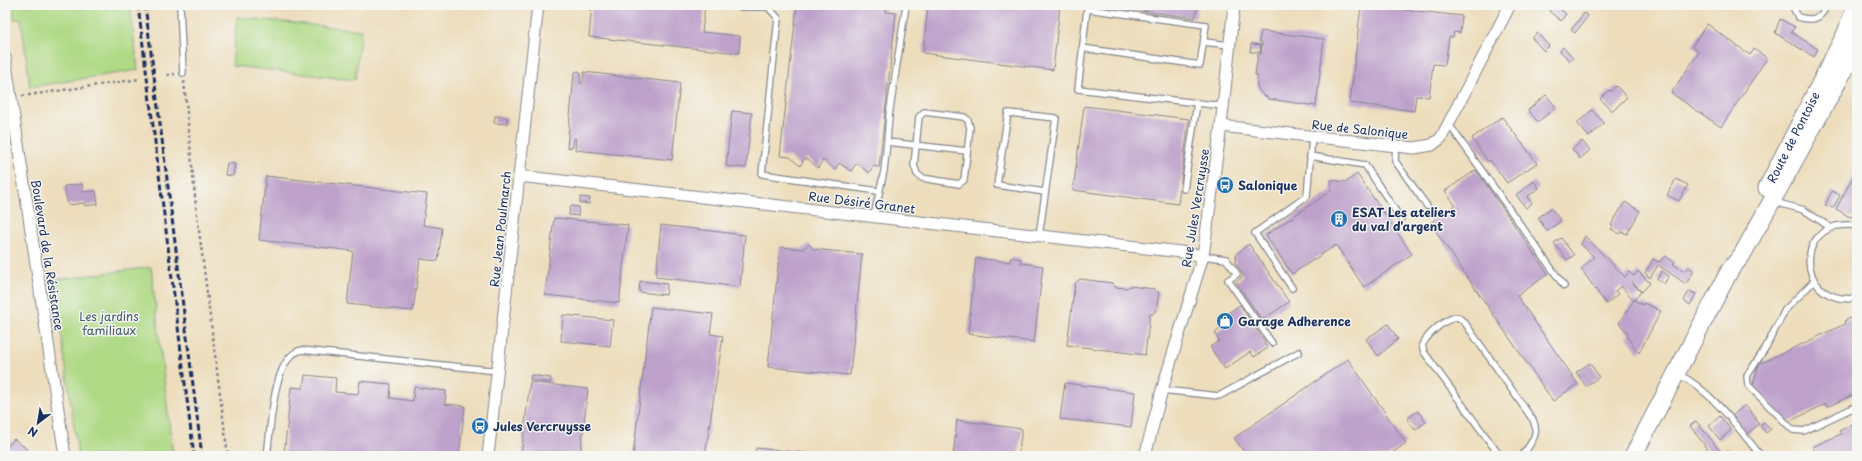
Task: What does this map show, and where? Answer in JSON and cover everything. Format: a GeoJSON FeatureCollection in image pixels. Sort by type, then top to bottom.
{"type":"FeatureCollection","features":[{"type":"Feature","properties":{"kind":"main road","name":"Route de Pontoise"},"geometry":{"type":"LineString","coordinates":[[1730,270],[1735,252],[1846,33],[1856,5]]}},
{"type":"Feature","properties":{"kind":"main road","name":"Route de Pontoise"},"geometry":{"type":"LineString","coordinates":[[1633,456],[1730,270],[1742,255],[1857,47]]}},
{"type":"Feature","properties":{"kind":"street","name":"Rue Jean Poulmarch"},"geometry":{"type":"LineString","coordinates":[[488,456],[538,5]]}},
{"type":"Feature","properties":{"kind":"street","name":"Rue Jules Vercruysse"},"geometry":{"type":"LineString","coordinates":[[1145,456],[1162,390],[1203,256],[1224,106],[1234,5]]}},
{"type":"Feature","properties":{"kind":"street","name":"Rue de Salonique"},"geometry":{"type":"LineString","coordinates":[[1221,126],[1414,148],[1432,145],[1441,138],[1510,5]]}},
{"type":"Feature","properties":{"kind":"street","name":"Boulevard de la Résistance"},"geometry":{"type":"LineString","coordinates":[[5,58],[65,456]]}},
{"type":"Feature","properties":{"kind":"street","name":"Rue Désiré Granet"},"geometry":{"type":"LineString","coordinates":[[519,176],[874,216],[1181,252],[1203,256]]}},
{"type":"Feature","properties":{"kind":"lane"},"geometry":{"type":"LineString","coordinates":[[180,5],[183,73]]}},
{"type":"Feature","properties":{"kind":"lane"},"geometry":{"type":"LineString","coordinates":[[874,216],[878,191],[884,171],[888,142],[889,116],[906,5]]}},
{"type":"Feature","properties":{"kind":"lane"},"geometry":{"type":"LineString","coordinates":[[1792,5],[1798,17],[1809,20],[1820,17],[1824,12],[1826,5]]}},
{"type":"Feature","properties":{"kind":"lane"},"geometry":{"type":"LineString","coordinates":[[741,6],[768,7],[778,18],[762,174],[878,191]]}},
{"type":"Feature","properties":{"kind":"lane"},"geometry":{"type":"LineString","coordinates":[[1082,48],[1200,65],[1206,26],[1087,9],[1082,48],[1078,89],[1224,106]]}},
{"type":"Feature","properties":{"kind":"lane"},"geometry":{"type":"LineString","coordinates":[[1204,42],[1230,45]]}},
{"type":"Feature","properties":{"kind":"lane"},"geometry":{"type":"LineString","coordinates":[[1184,189],[1197,103]]}},
{"type":"Feature","properties":{"kind":"lane"},"geometry":{"type":"LineString","coordinates":[[924,112],[964,117],[968,120],[970,128],[967,151],[964,180],[960,184],[922,178],[917,174],[914,165],[919,117],[924,112]]}},
{"type":"Feature","properties":{"kind":"lane"},"geometry":{"type":"LineString","coordinates":[[1039,236],[1056,118],[1008,113],[997,185],[1045,192]]}},
{"type":"Feature","properties":{"kind":"lane"},"geometry":{"type":"LineString","coordinates":[[1448,123],[1564,286]]}},
{"type":"Feature","properties":{"kind":"lane"},"geometry":{"type":"LineString","coordinates":[[1292,288],[1255,233],[1307,196],[1312,136]]}},
{"type":"Feature","properties":{"kind":"lane"},"geometry":{"type":"LineString","coordinates":[[888,142],[967,151]]}},
{"type":"Feature","properties":{"kind":"lane"},"geometry":{"type":"LineString","coordinates":[[1396,146],[1395,161],[1427,206]]}},
{"type":"Feature","properties":{"kind":"lane"},"geometry":{"type":"LineString","coordinates":[[1310,156],[1365,165],[1401,219]]}},
{"type":"Feature","properties":{"kind":"lane"},"geometry":{"type":"LineString","coordinates":[[1772,202],[1804,210],[1831,228]]}},
{"type":"Feature","properties":{"kind":"lane"},"geometry":{"type":"LineString","coordinates":[[1857,226],[1843,225],[1831,228],[1821,234],[1813,245],[1809,257],[1810,269],[1814,281],[1822,291],[1833,297],[1845,300],[1857,298]]}},
{"type":"Feature","properties":{"kind":"lane"},"geometry":{"type":"LineString","coordinates":[[1203,256],[1226,259],[1237,274],[1228,280],[1272,343]]}},
{"type":"Feature","properties":{"kind":"lane"},"geometry":{"type":"LineString","coordinates":[[1814,281],[1785,310],[1766,347],[1747,376],[1748,385],[1792,430],[1804,431],[1857,406]]}},
{"type":"Feature","properties":{"kind":"lane"},"geometry":{"type":"LineString","coordinates":[[1500,456],[1424,352],[1422,344],[1427,337],[1451,318],[1458,317],[1465,323],[1533,420],[1536,427],[1536,435],[1522,456]]}},
{"type":"Feature","properties":{"kind":"lane"},"geometry":{"type":"LineString","coordinates":[[267,456],[279,377],[290,355],[297,351],[302,350],[498,372]]}},
{"type":"Feature","properties":{"kind":"lane"},"geometry":{"type":"LineString","coordinates":[[1162,390],[1219,396],[1299,352]]}},
{"type":"Feature","properties":{"kind":"lane"},"geometry":{"type":"LineString","coordinates":[[1676,373],[1685,377],[1702,390],[1729,418],[1760,456]]}},
{"type":"Feature","properties":{"kind":"path"},"geometry":{"type":"LineString","coordinates":[[183,73],[196,207],[228,456]]}},
{"type":"Feature","properties":{"kind":"path"},"geometry":{"type":"LineString","coordinates":[[31,95],[140,79]]}},
{"type":"Feature","properties":{"kind":"green space"},"geometry":{"type":"Polygon","coordinates":[[[14,5],[130,5],[138,70],[30,87],[21,19],[14,19],[14,5]]]}},
{"type":"Feature","properties":{"kind":"green space"},"geometry":{"type":"Polygon","coordinates":[[[237,17],[361,30],[355,80],[232,66],[237,17]]]}},
{"type":"Feature","properties":{"kind":"green space","name":"Les jardins familiaux"},"geometry":{"type":"Polygon","coordinates":[[[151,267],[173,456],[78,456],[54,280],[151,267]]]}},
{"type":"Feature","properties":{"kind":"building"},"geometry":{"type":"Polygon","coordinates":[[[592,5],[705,5],[702,32],[740,36],[739,53],[589,37],[592,5]]]}},
{"type":"Feature","properties":{"kind":"building"},"geometry":{"type":"Polygon","coordinates":[[[797,5],[887,5],[886,12],[896,13],[879,167],[873,166],[869,173],[858,164],[856,164],[851,171],[839,163],[835,170],[825,161],[822,161],[818,168],[808,159],[804,159],[800,166],[790,157],[780,156],[797,5]]]}},
{"type":"Feature","properties":{"kind":"building"},"geometry":{"type":"Polygon","coordinates":[[[928,5],[1060,5],[1053,70],[923,53],[928,5]]]}},
{"type":"Feature","properties":{"kind":"building"},"geometry":{"type":"Polygon","coordinates":[[[1143,5],[1198,5],[1195,18],[1142,11],[1143,5]]]}},
{"type":"Feature","properties":{"kind":"building"},"geometry":{"type":"Polygon","coordinates":[[[1361,5],[1462,16],[1460,33],[1454,32],[1453,37],[1449,37],[1445,65],[1433,64],[1429,97],[1416,96],[1414,111],[1350,103],[1361,5]]]}},
{"type":"Feature","properties":{"kind":"building"},"geometry":{"type":"Polygon","coordinates":[[[1553,5],[1564,5],[1561,10],[1566,14],[1561,21],[1549,11],[1553,5]]]}},
{"type":"Feature","properties":{"kind":"building"},"geometry":{"type":"Polygon","coordinates":[[[1584,13],[1588,16],[1575,33],[1571,30],[1584,13]]]}},
{"type":"Feature","properties":{"kind":"building"},"geometry":{"type":"Polygon","coordinates":[[[1780,19],[1795,27],[1791,32],[1818,49],[1814,57],[1775,33],[1780,19]]]}},
{"type":"Feature","properties":{"kind":"building"},"geometry":{"type":"Polygon","coordinates":[[[1707,24],[1750,55],[1754,49],[1767,58],[1721,127],[1671,93],[1699,52],[1692,46],[1707,24]]]}},
{"type":"Feature","properties":{"kind":"building"},"geometry":{"type":"Polygon","coordinates":[[[1261,31],[1324,39],[1316,106],[1269,99],[1260,92],[1257,86],[1257,75],[1255,75],[1258,54],[1261,54],[1262,42],[1259,42],[1261,31]]]}},
{"type":"Feature","properties":{"kind":"building"},"geometry":{"type":"Polygon","coordinates":[[[1537,33],[1549,46],[1544,51],[1532,38],[1537,33]]]}},
{"type":"Feature","properties":{"kind":"building"},"geometry":{"type":"Polygon","coordinates":[[[1251,44],[1261,45],[1260,52],[1250,52],[1251,44]]]}},
{"type":"Feature","properties":{"kind":"building"},"geometry":{"type":"Polygon","coordinates":[[[1563,47],[1573,58],[1570,61],[1560,51],[1563,47]]]}},
{"type":"Feature","properties":{"kind":"building"},"geometry":{"type":"Polygon","coordinates":[[[579,71],[581,74],[580,83],[583,83],[584,72],[680,83],[672,160],[575,150],[576,138],[574,138],[573,146],[570,148],[567,147],[574,75],[575,72],[579,71]]]}},
{"type":"Feature","properties":{"kind":"building"},"geometry":{"type":"Polygon","coordinates":[[[1616,86],[1627,97],[1613,111],[1600,99],[1609,90],[1611,91],[1616,86]]]}},
{"type":"Feature","properties":{"kind":"building"},"geometry":{"type":"Polygon","coordinates":[[[1546,95],[1556,107],[1538,122],[1528,110],[1546,95]]]}},
{"type":"Feature","properties":{"kind":"building"},"geometry":{"type":"Polygon","coordinates":[[[1084,106],[1189,119],[1178,204],[1073,190],[1084,106]]]}},
{"type":"Feature","properties":{"kind":"building"},"geometry":{"type":"Polygon","coordinates":[[[1592,110],[1604,123],[1589,137],[1577,123],[1592,110]]]}},
{"type":"Feature","properties":{"kind":"building"},"geometry":{"type":"Polygon","coordinates":[[[732,111],[752,113],[746,168],[726,166],[732,111]]]}},
{"type":"Feature","properties":{"kind":"building"},"geometry":{"type":"Polygon","coordinates":[[[495,116],[507,117],[507,124],[494,123],[495,116]]]}},
{"type":"Feature","properties":{"kind":"building"},"geometry":{"type":"Polygon","coordinates":[[[1502,117],[1537,163],[1507,183],[1490,160],[1488,162],[1472,138],[1502,117]]]}},
{"type":"Feature","properties":{"kind":"building"},"geometry":{"type":"Polygon","coordinates":[[[1582,141],[1590,150],[1580,159],[1572,149],[1582,141]]]}},
{"type":"Feature","properties":{"kind":"building"},"geometry":{"type":"Polygon","coordinates":[[[227,163],[235,164],[233,176],[225,175],[227,163]]]}},
{"type":"Feature","properties":{"kind":"building"},"geometry":{"type":"Polygon","coordinates":[[[1857,169],[1857,214],[1850,217],[1836,209],[1857,169]]]}},
{"type":"Feature","properties":{"kind":"building"},"geometry":{"type":"Polygon","coordinates":[[[1476,170],[1548,274],[1517,296],[1578,384],[1553,401],[1430,223],[1455,205],[1445,191],[1476,170]]]}},
{"type":"Feature","properties":{"kind":"building","name":"ESAT Les ateliers du val d'argent"},"geometry":{"type":"Polygon","coordinates":[[[1357,174],[1412,254],[1364,287],[1336,245],[1292,274],[1266,235],[1331,191],[1331,180],[1346,182],[1357,174]]]}},
{"type":"Feature","properties":{"kind":"building"},"geometry":{"type":"Polygon","coordinates":[[[266,176],[427,194],[423,225],[442,228],[438,261],[420,259],[413,311],[347,304],[353,251],[259,240],[266,176]]]}},
{"type":"Feature","properties":{"kind":"building"},"geometry":{"type":"Polygon","coordinates":[[[1676,179],[1688,185],[1679,201],[1667,195],[1676,179]]]}},
{"type":"Feature","properties":{"kind":"building"},"geometry":{"type":"Polygon","coordinates":[[[1534,181],[1539,188],[1527,197],[1532,203],[1526,208],[1516,195],[1534,181]]]}},
{"type":"Feature","properties":{"kind":"building"},"geometry":{"type":"Polygon","coordinates":[[[82,184],[83,192],[96,191],[98,204],[85,206],[85,203],[68,205],[64,186],[82,184]]]}},
{"type":"Feature","properties":{"kind":"building"},"geometry":{"type":"Polygon","coordinates":[[[1832,191],[1840,195],[1833,208],[1825,205],[1832,191]]]}},
{"type":"Feature","properties":{"kind":"building"},"geometry":{"type":"Polygon","coordinates":[[[580,197],[590,198],[589,204],[580,203],[580,197]]]}},
{"type":"Feature","properties":{"kind":"building"},"geometry":{"type":"Polygon","coordinates":[[[1625,202],[1640,211],[1627,234],[1622,232],[1620,234],[1611,229],[1613,226],[1611,225],[1625,202]]]}},
{"type":"Feature","properties":{"kind":"building"},"geometry":{"type":"Polygon","coordinates":[[[570,206],[579,207],[578,216],[569,215],[570,206]]]}},
{"type":"Feature","properties":{"kind":"building"},"geometry":{"type":"Polygon","coordinates":[[[1551,208],[1561,221],[1547,231],[1538,218],[1551,208]]]}},
{"type":"Feature","properties":{"kind":"building"},"geometry":{"type":"Polygon","coordinates":[[[554,218],[628,225],[619,303],[545,295],[554,218]]]}},
{"type":"Feature","properties":{"kind":"building"},"geometry":{"type":"Polygon","coordinates":[[[661,225],[745,235],[740,287],[656,277],[661,225]]]}},
{"type":"Feature","properties":{"kind":"building"},"geometry":{"type":"Polygon","coordinates":[[[1585,236],[1625,277],[1629,272],[1634,276],[1638,271],[1650,283],[1642,292],[1631,281],[1641,292],[1634,300],[1621,286],[1615,291],[1618,294],[1606,304],[1581,269],[1594,257],[1581,244],[1585,236]]]}},
{"type":"Feature","properties":{"kind":"building"},"geometry":{"type":"Polygon","coordinates":[[[1561,238],[1574,255],[1567,260],[1554,243],[1561,238]]]}},
{"type":"Feature","properties":{"kind":"building"},"geometry":{"type":"Polygon","coordinates":[[[809,244],[813,249],[862,254],[850,375],[768,367],[780,247],[803,249],[809,244]]]}},
{"type":"Feature","properties":{"kind":"building"},"geometry":{"type":"Polygon","coordinates":[[[1249,244],[1289,302],[1262,320],[1236,282],[1244,276],[1235,262],[1236,254],[1249,244]]]}},
{"type":"Feature","properties":{"kind":"building"},"geometry":{"type":"Polygon","coordinates":[[[1665,256],[1675,262],[1673,264],[1684,271],[1688,267],[1694,271],[1686,284],[1658,265],[1650,278],[1645,273],[1653,259],[1659,262],[1665,256]]]}},
{"type":"Feature","properties":{"kind":"building"},"geometry":{"type":"Polygon","coordinates":[[[1011,257],[1021,259],[1021,263],[1043,266],[1034,342],[968,334],[976,258],[1010,262],[1011,257]]]}},
{"type":"Feature","properties":{"kind":"building"},"geometry":{"type":"Polygon","coordinates":[[[1662,271],[1669,276],[1664,284],[1657,279],[1662,271]]]}},
{"type":"Feature","properties":{"kind":"building"},"geometry":{"type":"Polygon","coordinates":[[[1080,279],[1112,283],[1115,287],[1127,288],[1130,286],[1155,289],[1159,293],[1156,310],[1153,314],[1150,314],[1145,355],[1067,345],[1075,283],[1080,279]]]}},
{"type":"Feature","properties":{"kind":"building"},"geometry":{"type":"Polygon","coordinates":[[[640,281],[667,284],[666,295],[639,292],[640,281]]]}},
{"type":"Feature","properties":{"kind":"building"},"geometry":{"type":"Polygon","coordinates":[[[1689,291],[1696,294],[1690,305],[1684,301],[1689,291]]]}},
{"type":"Feature","properties":{"kind":"building"},"geometry":{"type":"Polygon","coordinates":[[[1634,300],[1643,305],[1644,303],[1661,311],[1639,353],[1627,337],[1629,334],[1619,323],[1634,300]]]}},
{"type":"Feature","properties":{"kind":"building"},"geometry":{"type":"Polygon","coordinates":[[[1240,305],[1268,348],[1254,357],[1250,352],[1225,369],[1210,347],[1219,341],[1215,333],[1224,326],[1219,319],[1240,305]]]}},
{"type":"Feature","properties":{"kind":"building"},"geometry":{"type":"Polygon","coordinates":[[[651,307],[713,314],[710,334],[723,336],[705,456],[633,456],[651,307]]]}},
{"type":"Feature","properties":{"kind":"building"},"geometry":{"type":"Polygon","coordinates":[[[563,315],[613,320],[610,346],[561,341],[563,315]]]}},
{"type":"Feature","properties":{"kind":"building"},"geometry":{"type":"Polygon","coordinates":[[[1857,315],[1857,393],[1827,407],[1826,404],[1788,422],[1753,385],[1759,364],[1845,324],[1844,321],[1857,315]]]}},
{"type":"Feature","properties":{"kind":"building"},"geometry":{"type":"Polygon","coordinates":[[[1388,324],[1398,339],[1378,356],[1366,339],[1388,324]]]}},
{"type":"Feature","properties":{"kind":"building"},"geometry":{"type":"Polygon","coordinates":[[[1348,359],[1406,443],[1388,456],[1247,456],[1234,438],[1348,359]]]}},
{"type":"Feature","properties":{"kind":"building"},"geometry":{"type":"Polygon","coordinates":[[[1590,363],[1599,377],[1586,386],[1576,372],[1590,363]]]}},
{"type":"Feature","properties":{"kind":"building"},"geometry":{"type":"Polygon","coordinates":[[[305,375],[336,378],[335,392],[358,394],[360,381],[391,384],[390,398],[413,401],[414,387],[446,391],[445,404],[465,406],[459,456],[284,456],[291,387],[303,388],[305,375]]]}},
{"type":"Feature","properties":{"kind":"building"},"geometry":{"type":"Polygon","coordinates":[[[531,375],[551,378],[550,383],[530,380],[531,375]]]}},
{"type":"Feature","properties":{"kind":"building"},"geometry":{"type":"Polygon","coordinates":[[[530,382],[588,389],[580,456],[521,456],[530,382]]]}},
{"type":"Feature","properties":{"kind":"building"},"geometry":{"type":"Polygon","coordinates":[[[1065,383],[1135,392],[1131,427],[1060,419],[1065,383]]]}},
{"type":"Feature","properties":{"kind":"building"},"geometry":{"type":"Polygon","coordinates":[[[1745,405],[1759,424],[1747,434],[1732,416],[1745,405]]]}},
{"type":"Feature","properties":{"kind":"building"},"geometry":{"type":"Polygon","coordinates":[[[1418,411],[1426,422],[1415,430],[1407,419],[1418,411]]]}},
{"type":"Feature","properties":{"kind":"building"},"geometry":{"type":"Polygon","coordinates":[[[1720,416],[1731,430],[1720,440],[1709,426],[1720,416]]]}},
{"type":"Feature","properties":{"kind":"building"},"geometry":{"type":"Polygon","coordinates":[[[957,420],[1022,429],[1018,456],[953,456],[957,420]]]}},
{"type":"Feature","properties":{"kind":"building"},"geometry":{"type":"Polygon","coordinates":[[[1696,421],[1723,454],[1728,451],[1732,456],[1713,456],[1690,426],[1696,421]]]}},
{"type":"Feature","properties":{"kind":"building"},"geometry":{"type":"Polygon","coordinates":[[[1764,422],[1771,429],[1766,433],[1760,426],[1764,422]]]}},
{"type":"Feature","properties":{"kind":"building"},"geometry":{"type":"Polygon","coordinates":[[[1857,422],[1857,456],[1820,456],[1812,447],[1841,434],[1839,431],[1857,422]]]}},
{"type":"Feature","properties":{"kind":"building"},"geometry":{"type":"Polygon","coordinates":[[[14,439],[32,453],[30,456],[5,456],[5,450],[14,439]]]}},
{"type":"Feature","properties":{"kind":"building"},"geometry":{"type":"Polygon","coordinates":[[[756,448],[807,453],[806,456],[755,456],[756,448]]]}},
{"type":"Feature","properties":{"kind":"railway"},"geometry":{"type":"LineString","coordinates":[[138,5],[194,456]]}},
{"type":"Feature","properties":{"kind":"railway"},"geometry":{"type":"LineString","coordinates":[[145,5],[202,456]]}},
{"type":"Feature","properties":{"kind":"place","name":"Salonique"},"geometry":{"type":"Point","coordinates":[1225,185]}},
{"type":"Feature","properties":{"kind":"place","name":"ESAT Les ateliers du val d'argent"},"geometry":{"type":"Point","coordinates":[1339,219]}},
{"type":"Feature","properties":{"kind":"place","name":"Garage Adherence"},"geometry":{"type":"Point","coordinates":[1225,321]}},
{"type":"Feature","properties":{"kind":"place","name":"Jules Vercruysse"},"geometry":{"type":"Point","coordinates":[480,426]}}]}
